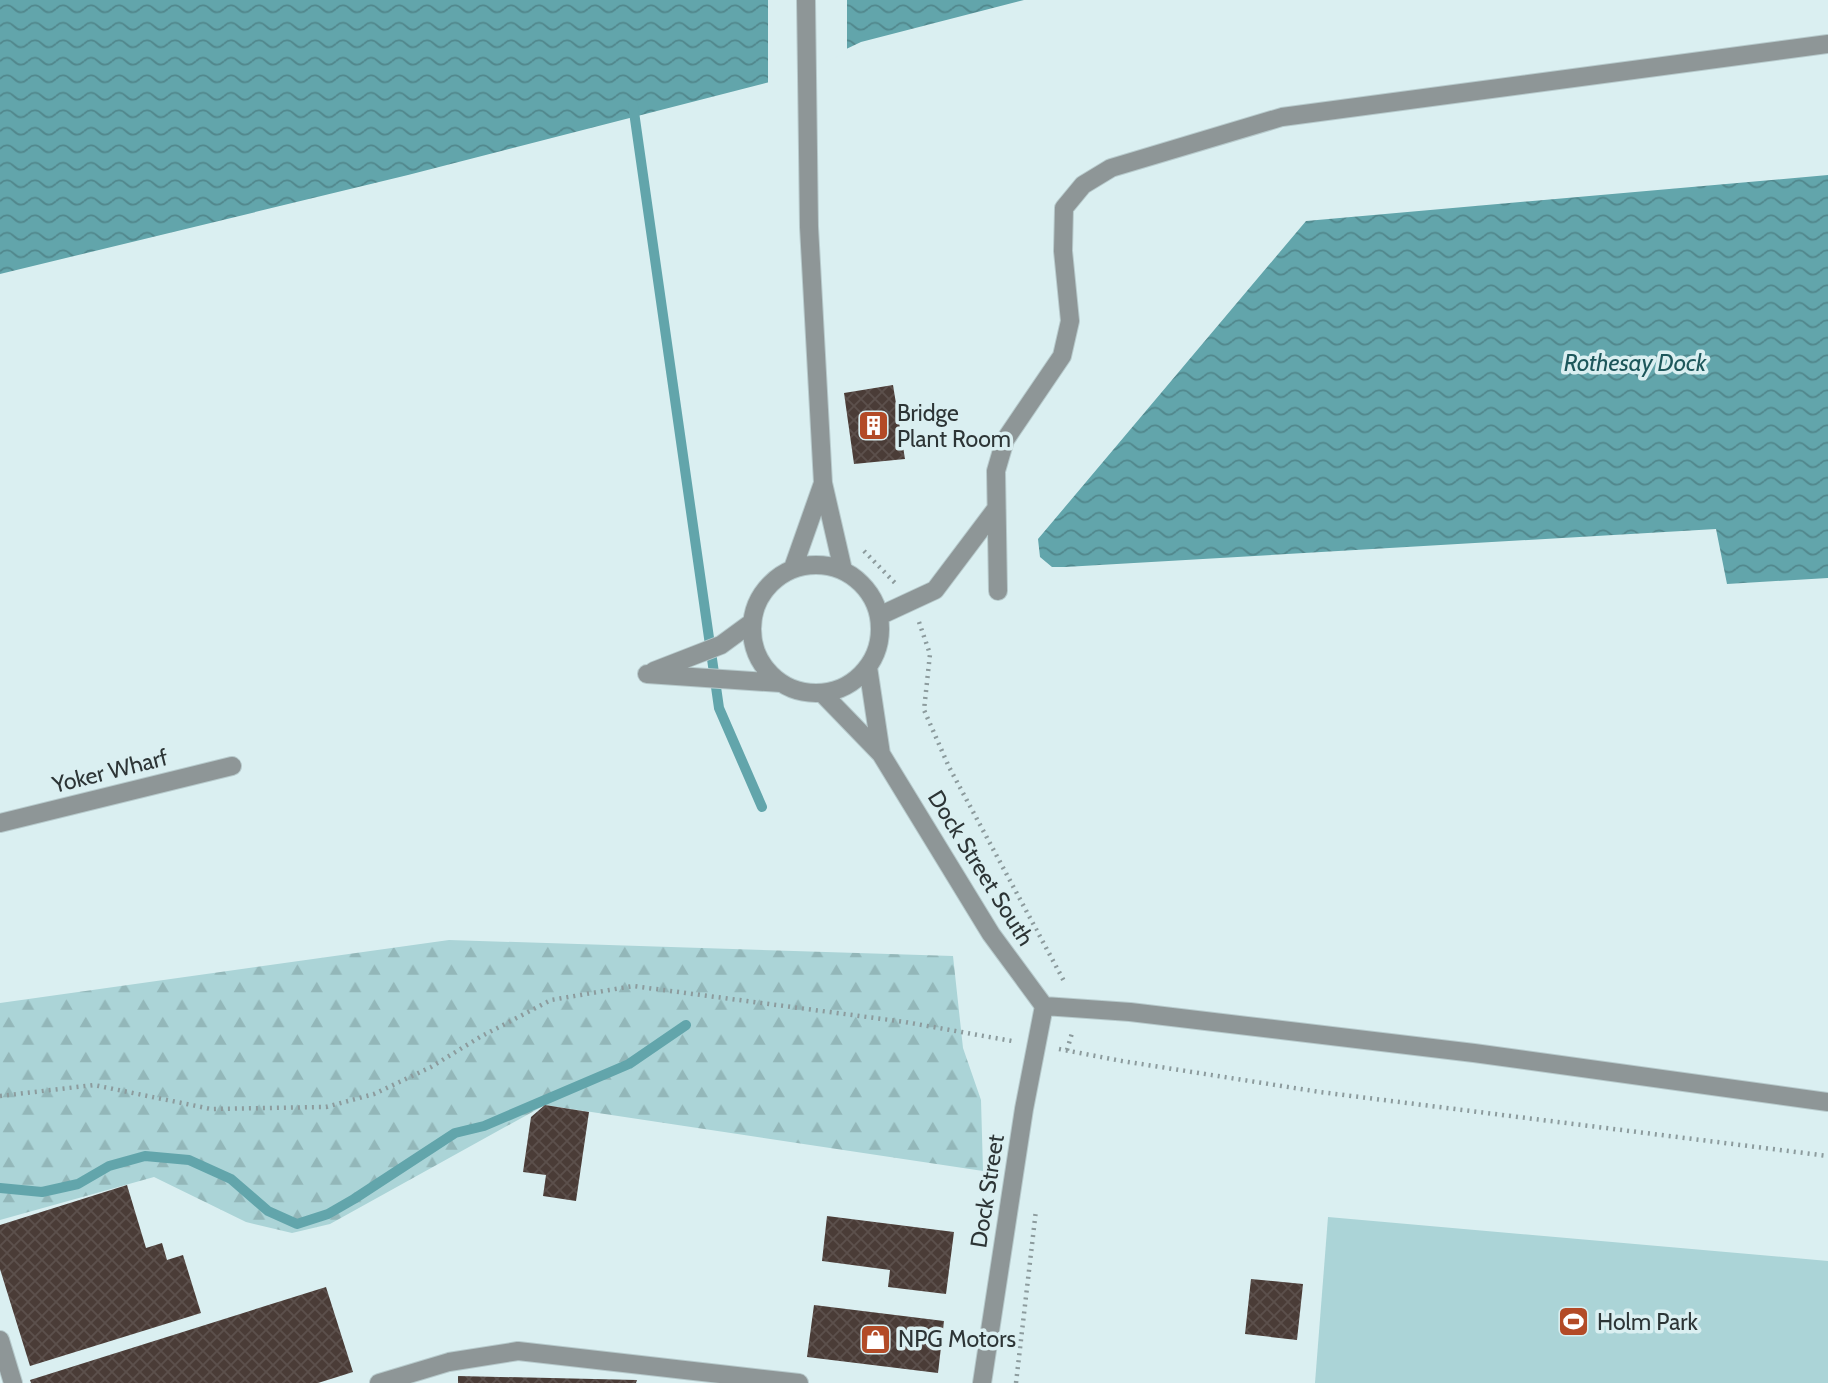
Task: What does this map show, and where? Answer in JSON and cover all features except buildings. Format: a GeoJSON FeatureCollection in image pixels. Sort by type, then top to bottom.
{"type":"FeatureCollection","features":[{"type":"Feature","properties":{"kind":"street"},"geometry":{"type":"LineString","coordinates":[[806,0],[809,227],[823,483],[842,570]]}},
{"type":"Feature","properties":{"kind":"street"},"geometry":{"type":"LineString","coordinates":[[998,591],[996,471],[1005,440],[1062,356],[1070,321],[1063,251],[1065,208],[1083,185],[1111,167],[1282,117],[1828,44]]}},
{"type":"Feature","properties":{"kind":"street"},"geometry":{"type":"LineString","coordinates":[[793,568],[823,483]]}},
{"type":"Feature","properties":{"kind":"street"},"geometry":{"type":"LineString","coordinates":[[879,616],[935,590],[996,509]]}},
{"type":"Feature","properties":{"kind":"street"},"geometry":{"type":"LineString","coordinates":[[810,564],[842,570],[860,581],[872,597],[879,616],[877,651],[856,680],[840,689],[822,693],[804,692],[781,683],[770,675],[759,659],[752,641],[751,623],[755,606],[764,590],[777,577],[793,568],[810,564]]}},
{"type":"Feature","properties":{"kind":"street"},"geometry":{"type":"LineString","coordinates":[[751,623],[721,645],[647,674],[781,683]]}},
{"type":"Feature","properties":{"kind":"street","name":"Dock Street South"},"geometry":{"type":"LineString","coordinates":[[868,667],[881,754]]}},
{"type":"Feature","properties":{"kind":"street","name":"Dock Street South"},"geometry":{"type":"LineString","coordinates":[[822,693],[881,754],[991,934],[1044,1006]]}},
{"type":"Feature","properties":{"kind":"street","name":"Yoker Wharf"},"geometry":{"type":"LineString","coordinates":[[0,823],[232,766]]}},
{"type":"Feature","properties":{"kind":"street"},"geometry":{"type":"LineString","coordinates":[[1044,1006],[1130,1012],[1474,1053],[1828,1102]]}},
{"type":"Feature","properties":{"kind":"street","name":"Dock Street"},"geometry":{"type":"LineString","coordinates":[[982,1383],[1024,1109],[1044,1006]]}},
{"type":"Feature","properties":{"kind":"street"},"geometry":{"type":"LineString","coordinates":[[0,1340],[13,1383]]}},
{"type":"Feature","properties":{"kind":"street"},"geometry":{"type":"LineString","coordinates":[[379,1383],[449,1362],[518,1351],[799,1383]]}},
{"type":"Feature","properties":{"kind":"path"},"geometry":{"type":"LineString","coordinates":[[860,546],[912,600],[930,654],[925,710],[949,767],[1079,1009],[1068,1050]]}},
{"type":"Feature","properties":{"kind":"path"},"geometry":{"type":"LineString","coordinates":[[0,1096],[94,1084],[211,1109],[326,1107],[373,1094],[431,1067],[480,1037],[551,1000],[633,986],[905,1022],[1122,1061],[1320,1092],[1828,1156]]}},
{"type":"Feature","properties":{"kind":"path"},"geometry":{"type":"LineString","coordinates":[[1016,1383],[1038,1199]]}},
{"type":"Feature","properties":{"kind":"green space"},"geometry":{"type":"Polygon","coordinates":[[[449,940],[953,956],[963,1048],[981,1100],[983,1171],[545,1105],[330,1224],[292,1233],[246,1222],[154,1177],[0,1220],[0,1003],[449,940]]]}},
{"type":"Feature","properties":{"kind":"green space","name":"Holm Park"},"geometry":{"type":"Polygon","coordinates":[[[1328,1217],[1828,1261],[1828,1383],[1315,1383],[1328,1217]]]}},
{"type":"Feature","properties":{"kind":"water"},"geometry":{"type":"Polygon","coordinates":[[[0,0],[1024,0],[861,42],[785,78],[408,175],[0,274],[0,0]]]}},
{"type":"Feature","properties":{"kind":"water","name":"Rothesay Dock"},"geometry":{"type":"Polygon","coordinates":[[[1828,175],[1828,578],[1727,584],[1716,529],[1065,567],[1052,567],[1040,557],[1038,539],[1306,221],[1828,175]]]}},
{"type":"Feature","properties":{"kind":"pier"},"geometry":{"type":"Polygon","coordinates":[[[768,0],[847,0],[847,52],[786,81],[768,86],[768,0]]]}},
{"type":"Feature","properties":{"kind":"waterway"},"geometry":{"type":"LineString","coordinates":[[633,105],[719,708],[762,807]]}},
{"type":"Feature","properties":{"kind":"waterway"},"geometry":{"type":"LineString","coordinates":[[0,1188],[42,1192],[78,1184],[109,1166],[145,1156],[189,1160],[231,1179],[268,1211],[297,1224],[328,1214],[455,1133],[484,1126],[629,1064],[686,1025]]}},
{"type":"Feature","properties":{"kind":"place","name":"Bridge Plant Room"},"geometry":{"type":"Point","coordinates":[874,426]}},
{"type":"Feature","properties":{"kind":"place","name":"Holm Park"},"geometry":{"type":"Point","coordinates":[1574,1322]}},
{"type":"Feature","properties":{"kind":"place","name":"NPG Motors"},"geometry":{"type":"Point","coordinates":[875,1339]}}]}
